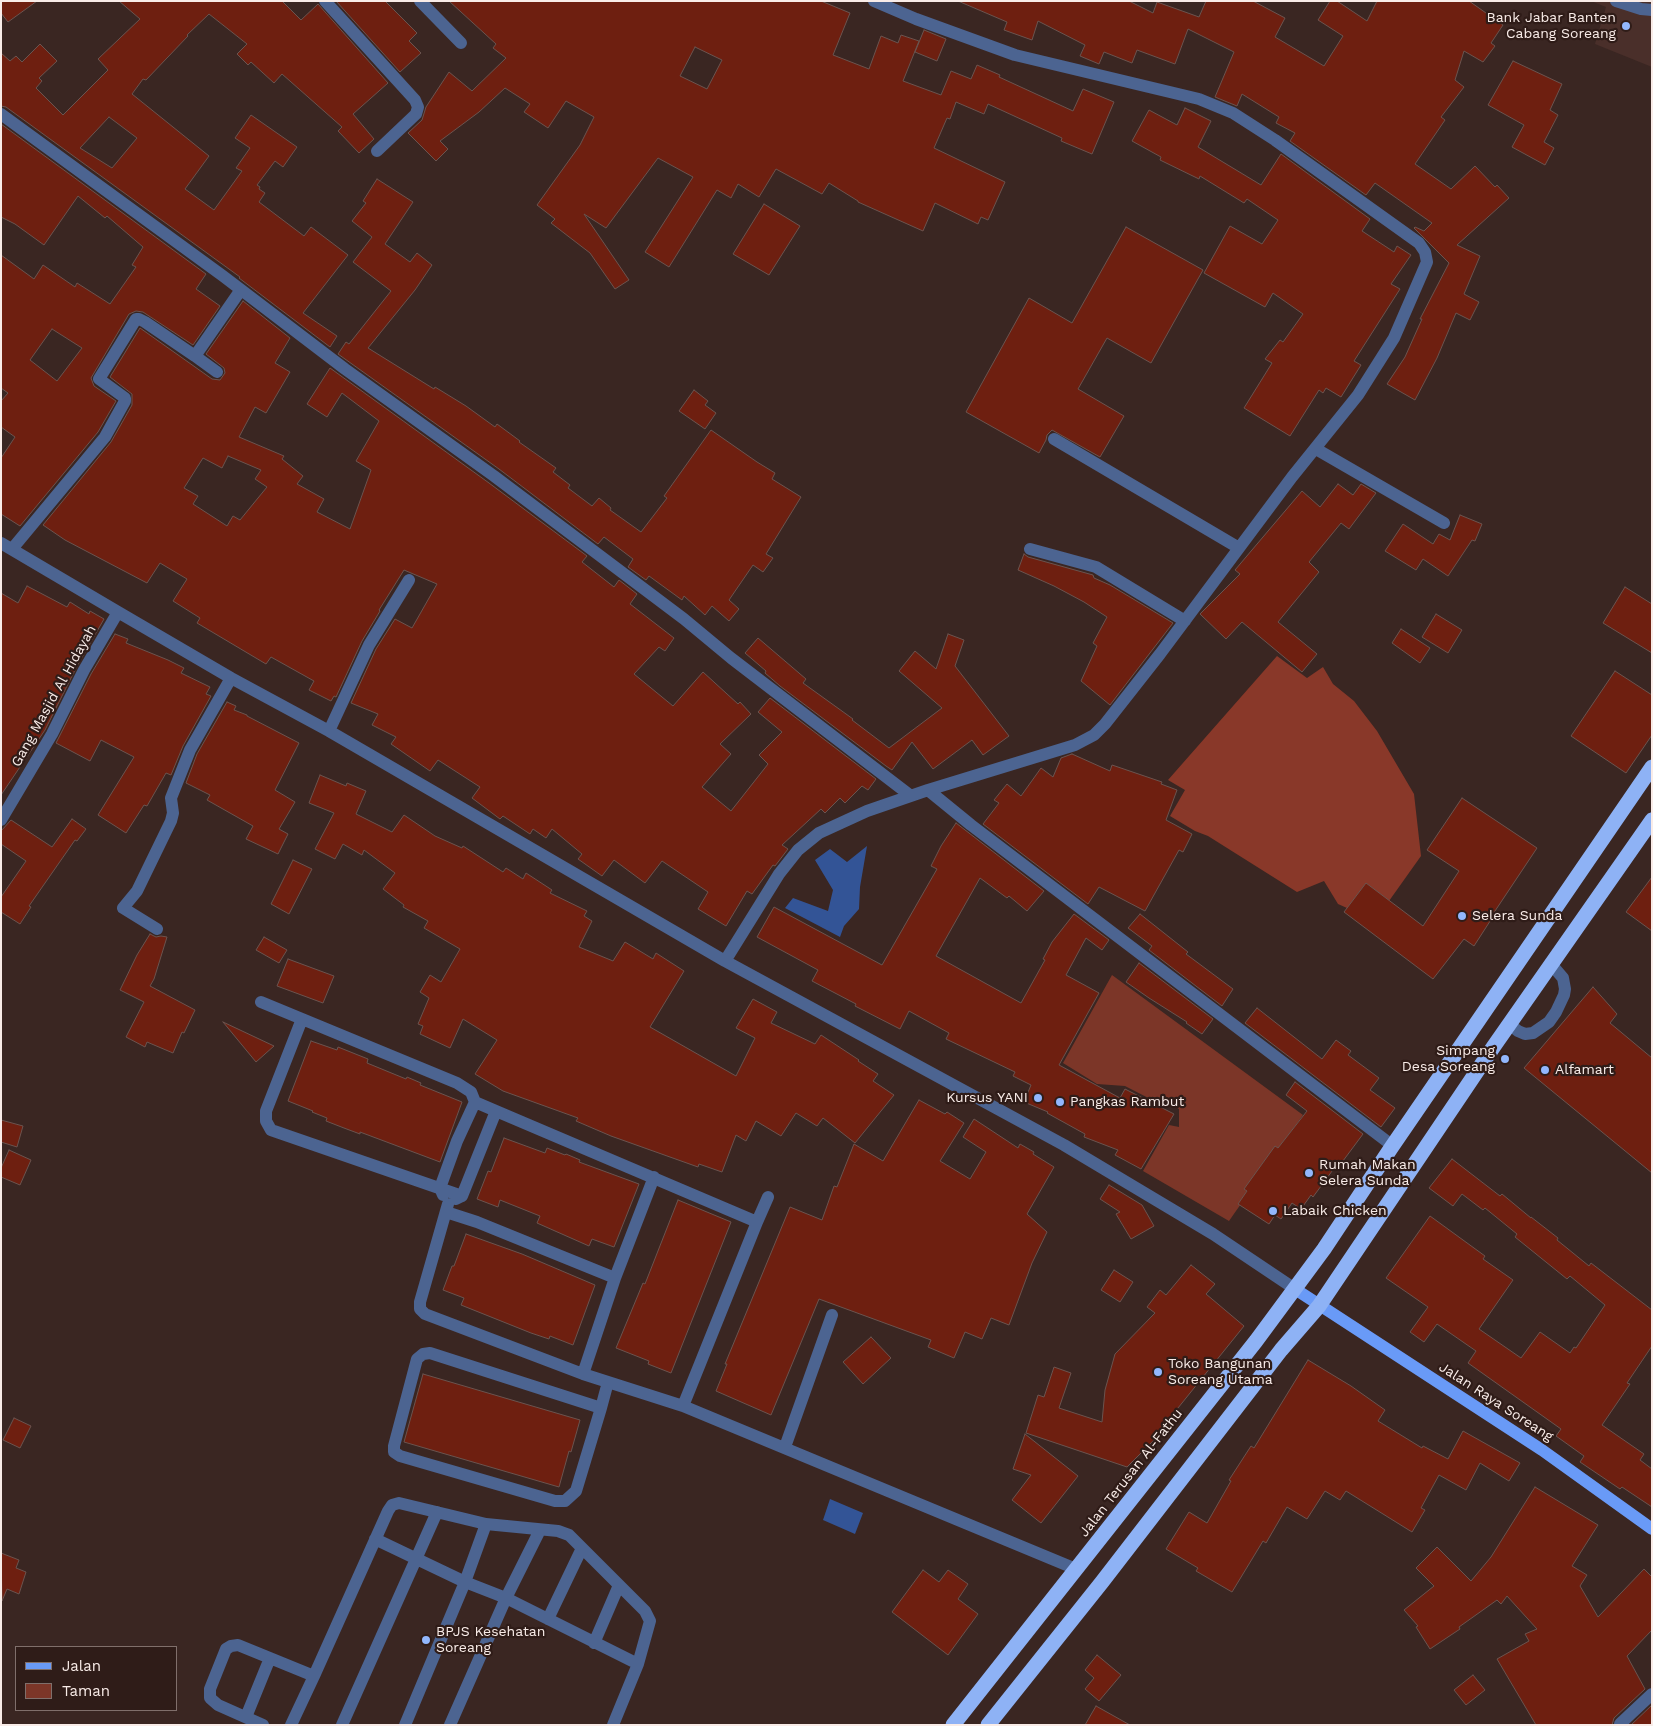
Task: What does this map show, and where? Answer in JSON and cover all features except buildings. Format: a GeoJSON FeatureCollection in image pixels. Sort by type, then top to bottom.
{"type":"FeatureCollection","features":[{"type":"Feature","properties":{"kind":"highway","name":"Jalan Terusan Al-Fathu"},"geometry":{"type":"LineString","coordinates":[[954,1725],[1333,1238],[1393,1146],[1652,767]]}},
{"type":"Feature","properties":{"kind":"highway"},"geometry":{"type":"LineString","coordinates":[[988,1725],[1102,1582],[1279,1353],[1319,1306],[1509,1024],[1652,820]]}},
{"type":"Feature","properties":{"kind":"main road","name":"Jalan Raya Soreang"},"geometry":{"type":"LineString","coordinates":[[1295,1289],[1542,1450],[1652,1530]]}},
{"type":"Feature","properties":{"kind":"street"},"geometry":{"type":"LineString","coordinates":[[324,1],[415,100],[418,107],[416,114],[377,150]]}},
{"type":"Feature","properties":{"kind":"street"},"geometry":{"type":"LineString","coordinates":[[420,1],[461,43]]}},
{"type":"Feature","properties":{"kind":"street"},"geometry":{"type":"LineString","coordinates":[[726,961],[780,874],[798,850],[819,833],[867,811],[1074,745],[1094,735],[1119,708],[1239,548],[1358,395],[1394,338],[1427,262],[1425,252],[1419,244],[1275,140],[1233,113],[1199,99],[1015,55],[916,20],[874,1]]}},
{"type":"Feature","properties":{"kind":"street"},"geometry":{"type":"LineString","coordinates":[[1616,1],[1641,9],[1652,10]]}},
{"type":"Feature","properties":{"kind":"street"},"geometry":{"type":"LineString","coordinates":[[1,114],[223,276],[240,291],[345,369],[502,482],[668,607],[911,796]]}},
{"type":"Feature","properties":{"kind":"street"},"geometry":{"type":"LineString","coordinates":[[195,356],[240,291]]}},
{"type":"Feature","properties":{"kind":"street"},"geometry":{"type":"LineString","coordinates":[[216,372],[145,322],[136,319],[99,380],[125,398],[105,437],[7,546],[231,678],[329,731],[726,961],[1064,1145],[1213,1234],[1295,1289]]}},
{"type":"Feature","properties":{"kind":"street"},"geometry":{"type":"LineString","coordinates":[[1054,439],[1239,548]]}},
{"type":"Feature","properties":{"kind":"street"},"geometry":{"type":"LineString","coordinates":[[1316,449],[1444,524]]}},
{"type":"Feature","properties":{"kind":"street"},"geometry":{"type":"LineString","coordinates":[[1030,549],[1096,567],[1185,621]]}},
{"type":"Feature","properties":{"kind":"street"},"geometry":{"type":"LineString","coordinates":[[329,731],[369,645],[409,580]]}},
{"type":"Feature","properties":{"kind":"street","name":"Gang Masjid Al Hidayah"},"geometry":{"type":"LineString","coordinates":[[1,820],[52,734],[84,670],[118,612]]}},
{"type":"Feature","properties":{"kind":"street"},"geometry":{"type":"LineString","coordinates":[[157,929],[123,908],[137,891],[171,822],[174,813],[171,798],[190,750],[231,678]]}},
{"type":"Feature","properties":{"kind":"street"},"geometry":{"type":"LineString","coordinates":[[928,790],[971,825],[1393,1146]]}},
{"type":"Feature","properties":{"kind":"street"},"geometry":{"type":"LineString","coordinates":[[1509,1024],[1525,1034],[1533,1033],[1549,1022],[1556,1012],[1565,989],[1562,978],[1551,964]]}},
{"type":"Feature","properties":{"kind":"street"},"geometry":{"type":"LineString","coordinates":[[261,1002],[457,1083],[471,1092],[475,1102],[757,1222]]}},
{"type":"Feature","properties":{"kind":"street"},"geometry":{"type":"LineString","coordinates":[[302,1019],[266,1111],[266,1121],[271,1130],[462,1196]]}},
{"type":"Feature","properties":{"kind":"street"},"geometry":{"type":"LineString","coordinates":[[475,1102],[457,1141],[440,1188],[447,1208],[486,1226],[615,1278]]}},
{"type":"Feature","properties":{"kind":"street"},"geometry":{"type":"LineString","coordinates":[[496,1111],[462,1196],[447,1208],[420,1302],[420,1309],[425,1314],[582,1374],[683,1406],[1076,1569]]}},
{"type":"Feature","properties":{"kind":"street"},"geometry":{"type":"LineString","coordinates":[[582,1374],[615,1278],[654,1177]]}},
{"type":"Feature","properties":{"kind":"street"},"geometry":{"type":"LineString","coordinates":[[683,1406],[768,1197]]}},
{"type":"Feature","properties":{"kind":"street"},"geometry":{"type":"LineString","coordinates":[[785,1447],[832,1315]]}},
{"type":"Feature","properties":{"kind":"street"},"geometry":{"type":"LineString","coordinates":[[601,1408],[430,1353],[423,1354],[417,1359],[394,1452],[400,1456],[537,1496],[555,1501],[565,1501],[576,1491],[601,1408],[608,1382]]}},
{"type":"Feature","properties":{"kind":"street"},"geometry":{"type":"LineString","coordinates":[[291,1725],[388,1511],[392,1505],[399,1503],[486,1524],[558,1531],[570,1535],[645,1611],[650,1621],[638,1664],[613,1725]]}},
{"type":"Feature","properties":{"kind":"street"},"geometry":{"type":"LineString","coordinates":[[342,1725],[436,1512]]}},
{"type":"Feature","properties":{"kind":"street"},"geometry":{"type":"LineString","coordinates":[[405,1725],[466,1582],[486,1524]]}},
{"type":"Feature","properties":{"kind":"street"},"geometry":{"type":"LineString","coordinates":[[450,1725],[506,1598],[540,1530]]}},
{"type":"Feature","properties":{"kind":"street"},"geometry":{"type":"LineString","coordinates":[[375,1539],[466,1582],[506,1598],[638,1664]]}},
{"type":"Feature","properties":{"kind":"street"},"geometry":{"type":"LineString","coordinates":[[548,1619],[582,1548]]}},
{"type":"Feature","properties":{"kind":"street"},"geometry":{"type":"LineString","coordinates":[[594,1643],[619,1585]]}},
{"type":"Feature","properties":{"kind":"street"},"geometry":{"type":"LineString","coordinates":[[263,1725],[218,1705],[210,1698],[210,1689],[226,1649],[238,1645],[314,1676]]}},
{"type":"Feature","properties":{"kind":"street"},"geometry":{"type":"LineString","coordinates":[[246,1717],[270,1658]]}},
{"type":"Feature","properties":{"kind":"street"},"geometry":{"type":"LineString","coordinates":[[1620,1724],[1652,1694]]}},
{"type":"Feature","properties":{"kind":"shaded area","name":"Bank Jabar Banten Cabang Soreang"},"geometry":{"type":"Polygon","coordinates":[[[1591,1],[1652,1],[1652,67],[1595,44],[1606,7],[1591,1]]]}},
{"type":"Feature","properties":{"kind":"shaded area"},"geometry":{"type":"Polygon","coordinates":[[[1277,656],[1307,678],[1323,667],[1333,684],[1354,701],[1377,731],[1414,794],[1421,856],[1389,901],[1347,908],[1338,904],[1324,881],[1297,892],[1208,836],[1195,831],[1170,816],[1185,790],[1168,780],[1277,656]]]}},
{"type":"Feature","properties":{"kind":"green space"},"geometry":{"type":"Polygon","coordinates":[[[1112,975],[1303,1115],[1229,1221],[1143,1171],[1169,1125],[1179,1127],[1179,1109],[1170,1104],[1164,1106],[1125,1086],[1097,1084],[1063,1063],[1112,975]]]}},
{"type":"Feature","properties":{"kind":"water"},"geometry":{"type":"Polygon","coordinates":[[[867,846],[860,887],[859,909],[844,926],[840,937],[785,908],[793,898],[828,911],[833,890],[815,860],[830,849],[847,862],[867,846]]]}},
{"type":"Feature","properties":{"kind":"water"},"geometry":{"type":"Polygon","coordinates":[[[830,1499],[863,1513],[855,1534],[823,1520],[830,1499]]]}},
{"type":"Feature","properties":{"kind":"place","name":"Bank Jabar Banten Cabang Soreang"},"geometry":{"type":"Point","coordinates":[1626,26]}},
{"type":"Feature","properties":{"kind":"place","name":"Selera Sunda"},"geometry":{"type":"Point","coordinates":[1462,916]}},
{"type":"Feature","properties":{"kind":"place","name":"Simpang Desa Soreang"},"geometry":{"type":"Point","coordinates":[1505,1059]}},
{"type":"Feature","properties":{"kind":"place","name":"Alfamart"},"geometry":{"type":"Point","coordinates":[1545,1070]}},
{"type":"Feature","properties":{"kind":"place","name":"Kursus YANI"},"geometry":{"type":"Point","coordinates":[1038,1098]}},
{"type":"Feature","properties":{"kind":"place","name":"Pangkas Rambut"},"geometry":{"type":"Point","coordinates":[1060,1102]}},
{"type":"Feature","properties":{"kind":"place","name":"Rumah Makan Selera Sunda"},"geometry":{"type":"Point","coordinates":[1309,1173]}},
{"type":"Feature","properties":{"kind":"place","name":"Labaik Chicken"},"geometry":{"type":"Point","coordinates":[1273,1211]}},
{"type":"Feature","properties":{"kind":"place","name":"Toko Bangunan Soreang Utama"},"geometry":{"type":"Point","coordinates":[1158,1372]}},
{"type":"Feature","properties":{"kind":"place","name":"BPJS Kesehatan Soreang"},"geometry":{"type":"Point","coordinates":[426,1640]}}]}
